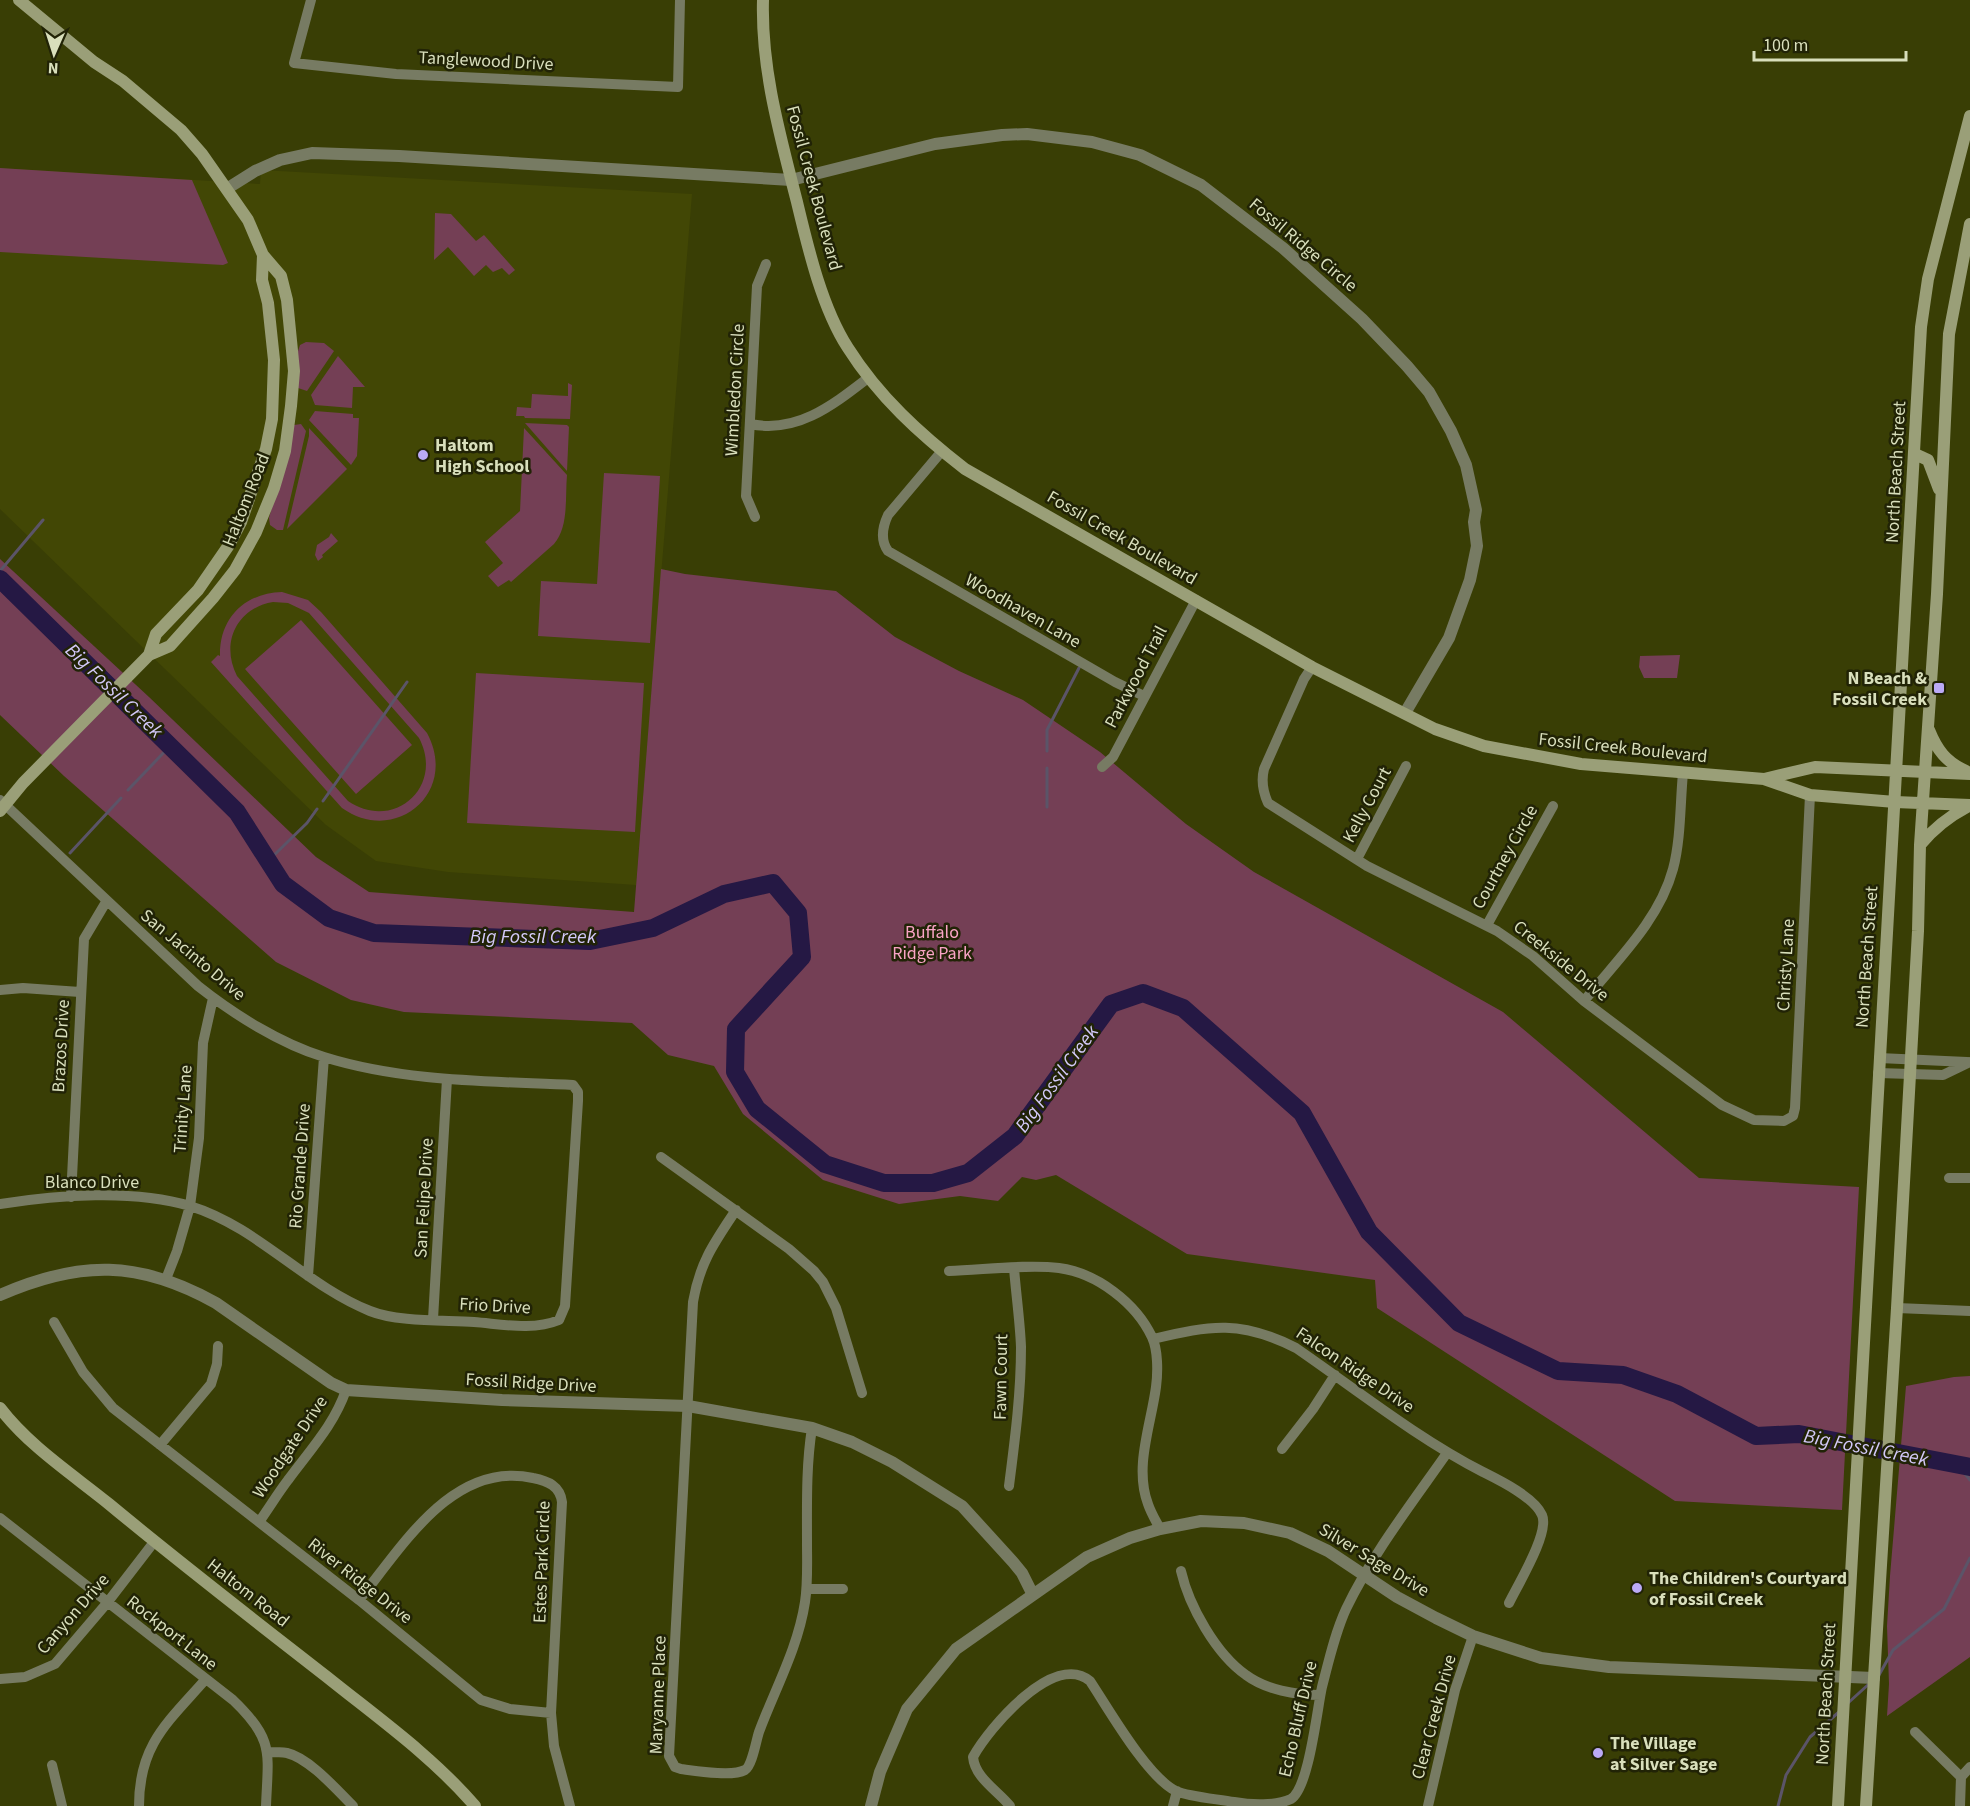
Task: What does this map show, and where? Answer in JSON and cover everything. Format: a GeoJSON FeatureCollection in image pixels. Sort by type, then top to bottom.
{"type":"FeatureCollection","features":[{"type":"Feature","properties":{"kind":"main road","name":"Haltom Road"},"geometry":{"type":"LineString","coordinates":[[1,806],[149,655],[170,646],[235,570],[256,532],[274,488],[285,451],[294,371],[287,300],[281,276],[263,255],[248,220],[228,188],[181,130],[123,81],[94,62],[19,0]]}},
{"type":"Feature","properties":{"kind":"main road","name":"Fossil Creek Boulevard"},"geometry":{"type":"LineString","coordinates":[[763,0],[762,27],[767,77],[808,247],[831,316],[846,346],[868,378],[901,415],[965,469],[1312,667],[1435,729],[1454,736],[1484,746],[1581,764],[1764,779],[1810,795],[1923,804],[1970,805]]}},
{"type":"Feature","properties":{"kind":"main road","name":"North Beach Street"},"geometry":{"type":"LineString","coordinates":[[1838,1806],[1921,327],[1928,279],[1970,116]]}},
{"type":"Feature","properties":{"kind":"main road"},"geometry":{"type":"LineString","coordinates":[[1866,1806],[1897,1308],[1920,845],[1937,594],[1949,334],[1970,224]]}},
{"type":"Feature","properties":{"kind":"main road","name":"Haltom Road"},"geometry":{"type":"LineString","coordinates":[[149,655],[156,634],[198,590],[222,558],[241,522],[266,449],[272,418],[274,360],[268,303],[262,280],[263,255]]}},
{"type":"Feature","properties":{"kind":"main road"},"geometry":{"type":"LineString","coordinates":[[271,333],[291,332]]}},
{"type":"Feature","properties":{"kind":"main road"},"geometry":{"type":"LineString","coordinates":[[1915,454],[1928,460],[1941,492]]}},
{"type":"Feature","properties":{"kind":"main road"},"geometry":{"type":"LineString","coordinates":[[241,522],[256,532]]}},
{"type":"Feature","properties":{"kind":"main road"},"geometry":{"type":"LineString","coordinates":[[234,534],[256,532]]}},
{"type":"Feature","properties":{"kind":"main road"},"geometry":{"type":"LineString","coordinates":[[1928,727],[1942,755],[1955,766],[1970,773]]}},
{"type":"Feature","properties":{"kind":"main road","name":"Fossil Creek Boulevard"},"geometry":{"type":"LineString","coordinates":[[1764,779],[1815,767],[1970,773]]}},
{"type":"Feature","properties":{"kind":"main road"},"geometry":{"type":"LineString","coordinates":[[1920,845],[1942,821],[1970,805]]}},
{"type":"Feature","properties":{"kind":"main road","name":"Haltom Road"},"geometry":{"type":"LineString","coordinates":[[0,1408],[30,1440],[154,1542],[397,1732],[445,1773],[475,1806]]}},
{"type":"Feature","properties":{"kind":"street","name":"Tanglewood Drive"},"geometry":{"type":"LineString","coordinates":[[311,0],[294,63],[396,74],[678,87],[680,0]]}},
{"type":"Feature","properties":{"kind":"street","name":"Fossil Ridge Circle"},"geometry":{"type":"LineString","coordinates":[[228,188],[255,171],[280,160],[312,153],[399,156],[792,180],[935,144],[1002,135],[1027,134],[1092,142],[1140,155],[1201,185],[1283,248],[1362,319],[1429,392],[1451,431],[1466,465],[1476,510],[1474,522],[1476,546],[1470,580],[1449,638],[1405,713]]}},
{"type":"Feature","properties":{"kind":"street","name":"Wimbledon Circle"},"geometry":{"type":"LineString","coordinates":[[755,517],[746,496],[757,286],[766,264]]}},
{"type":"Feature","properties":{"kind":"street"},"geometry":{"type":"LineString","coordinates":[[750,424],[784,426],[810,418],[868,378]]}},
{"type":"Feature","properties":{"kind":"street","name":"Woodhaven Lane"},"geometry":{"type":"LineString","coordinates":[[942,451],[888,515],[883,525],[882,536],[883,545],[888,552],[1114,682],[1144,696]]}},
{"type":"Feature","properties":{"kind":"street","name":"Parkwood Trail"},"geometry":{"type":"LineString","coordinates":[[1102,767],[1113,757],[1196,600]]}},
{"type":"Feature","properties":{"kind":"street","name":"Creekside Drive"},"geometry":{"type":"LineString","coordinates":[[1312,667],[1304,679],[1264,769],[1263,793],[1268,803],[1357,859],[1487,925],[1533,956],[1584,1001],[1722,1105],[1754,1120],[1775,1122]]}},
{"type":"Feature","properties":{"kind":"street","name":"Kelly Court"},"geometry":{"type":"LineString","coordinates":[[1357,859],[1406,766]]}},
{"type":"Feature","properties":{"kind":"street"},"geometry":{"type":"LineString","coordinates":[[1584,1001],[1646,925],[1660,902],[1673,870],[1677,850],[1683,773]]}},
{"type":"Feature","properties":{"kind":"street","name":"Christy Lane"},"geometry":{"type":"LineString","coordinates":[[1775,1122],[1784,1121],[1793,1116],[1795,1108],[1810,795]]}},
{"type":"Feature","properties":{"kind":"street","name":"San Jacinto Drive"},"geometry":{"type":"LineString","coordinates":[[1,806],[213,998],[246,1020],[324,1057],[394,1073],[447,1079],[573,1085]]}},
{"type":"Feature","properties":{"kind":"street","name":"Courtney Circle"},"geometry":{"type":"LineString","coordinates":[[1487,925],[1553,806]]}},
{"type":"Feature","properties":{"kind":"street","name":"Brazos Drive"},"geometry":{"type":"LineString","coordinates":[[71,1197],[84,939],[106,902]]}},
{"type":"Feature","properties":{"kind":"street"},"geometry":{"type":"LineString","coordinates":[[0,990],[23,988],[80,992]]}},
{"type":"Feature","properties":{"kind":"street","name":"Trinity Lane"},"geometry":{"type":"LineString","coordinates":[[166,1279],[190,1206],[199,1138],[203,1043],[213,998]]}},
{"type":"Feature","properties":{"kind":"street","name":"Rio Grande Drive"},"geometry":{"type":"LineString","coordinates":[[308,1276],[324,1057]]}},
{"type":"Feature","properties":{"kind":"street"},"geometry":{"type":"LineString","coordinates":[[1879,1058],[1970,1062]]}},
{"type":"Feature","properties":{"kind":"street"},"geometry":{"type":"LineString","coordinates":[[1878,1073],[1943,1075],[1970,1062]]}},
{"type":"Feature","properties":{"kind":"street","name":"San Felipe Drive"},"geometry":{"type":"LineString","coordinates":[[434,1319],[447,1079]]}},
{"type":"Feature","properties":{"kind":"street","name":"Frio Drive"},"geometry":{"type":"LineString","coordinates":[[308,1276],[333,1293],[371,1312],[388,1316],[525,1326],[548,1324],[559,1320],[566,1297],[578,1119],[578,1092],[573,1085]]}},
{"type":"Feature","properties":{"kind":"street"},"geometry":{"type":"LineString","coordinates":[[661,1156],[789,1249],[814,1271],[823,1282],[836,1308],[862,1392]]}},
{"type":"Feature","properties":{"kind":"street"},"geometry":{"type":"LineString","coordinates":[[1949,1178],[1970,1178]]}},
{"type":"Feature","properties":{"kind":"street","name":"Blanco Drive"},"geometry":{"type":"LineString","coordinates":[[0,1204],[34,1198],[135,1197],[190,1206],[228,1222],[308,1276]]}},
{"type":"Feature","properties":{"kind":"street","name":"Maryanne Place"},"geometry":{"type":"LineString","coordinates":[[736,1210],[707,1253],[696,1282],[693,1302],[669,1756],[675,1767],[681,1770],[742,1771],[750,1765],[759,1731],[782,1677],[801,1623],[807,1589],[807,1487],[812,1428]]}},
{"type":"Feature","properties":{"kind":"street","name":"Fawn Court"},"geometry":{"type":"LineString","coordinates":[[1009,1486],[1018,1419],[1021,1345],[1014,1268]]}},
{"type":"Feature","properties":{"kind":"street"},"geometry":{"type":"LineString","coordinates":[[949,1271],[1058,1268],[1092,1279],[1123,1299],[1141,1318],[1153,1339],[1156,1358],[1156,1383],[1142,1467],[1148,1504],[1160,1529]]}},
{"type":"Feature","properties":{"kind":"street","name":"Fossil Ridge Drive"},"geometry":{"type":"LineString","coordinates":[[0,1295],[37,1280],[78,1270],[118,1271],[166,1279],[216,1303],[331,1383],[346,1390],[502,1400],[688,1406],[812,1428],[852,1442],[892,1462],[962,1506],[1022,1573],[1033,1595]]}},
{"type":"Feature","properties":{"kind":"street"},"geometry":{"type":"LineString","coordinates":[[1897,1308],[1970,1311]]}},
{"type":"Feature","properties":{"kind":"street","name":"River Ridge Drive"},"geometry":{"type":"LineString","coordinates":[[54,1322],[84,1372],[113,1408],[359,1600],[481,1700],[510,1709],[551,1713]]}},
{"type":"Feature","properties":{"kind":"street","name":"Falcon Ridge Drive"},"geometry":{"type":"LineString","coordinates":[[1153,1339],[1196,1329],[1222,1327],[1252,1330],[1276,1338],[1296,1348],[1447,1453],[1505,1483],[1532,1503],[1542,1514],[1543,1528],[1540,1539],[1509,1603]]}},
{"type":"Feature","properties":{"kind":"street"},"geometry":{"type":"LineString","coordinates":[[160,1445],[211,1384],[217,1364],[218,1346]]}},
{"type":"Feature","properties":{"kind":"street"},"geometry":{"type":"LineString","coordinates":[[1282,1449],[1313,1409],[1335,1375]]}},
{"type":"Feature","properties":{"kind":"street","name":"Woodgate Drive"},"geometry":{"type":"LineString","coordinates":[[259,1522],[327,1429],[340,1408],[346,1390]]}},
{"type":"Feature","properties":{"kind":"street","name":"Echo Bluff Drive"},"geometry":{"type":"LineString","coordinates":[[1010,1806],[980,1776],[974,1767],[973,1757],[1000,1721],[1031,1692],[1062,1674],[1076,1673],[1090,1681],[1131,1745],[1164,1783],[1177,1791],[1248,1805],[1270,1805],[1292,1799],[1297,1793],[1307,1766],[1320,1695],[1339,1625],[1364,1574],[1447,1453]]}},
{"type":"Feature","properties":{"kind":"street","name":"Estes Park Circle"},"geometry":{"type":"LineString","coordinates":[[359,1600],[431,1512],[457,1492],[472,1484],[501,1477],[527,1477],[555,1486],[561,1493],[562,1502],[551,1713],[554,1746],[570,1806]]}},
{"type":"Feature","properties":{"kind":"street","name":"Rockport Lane"},"geometry":{"type":"LineString","coordinates":[[0,1518],[247,1714],[260,1730],[268,1752],[266,1806]]}},
{"type":"Feature","properties":{"kind":"street","name":"Silver Sage Drive"},"geometry":{"type":"LineString","coordinates":[[871,1806],[879,1772],[907,1710],[956,1649],[1087,1557],[1115,1543],[1160,1529],[1201,1521],[1244,1523],[1290,1533],[1313,1543],[1397,1597],[1473,1636],[1541,1658],[1609,1666],[1874,1678]]}},
{"type":"Feature","properties":{"kind":"street","name":"Canyon Drive"},"geometry":{"type":"LineString","coordinates":[[0,1679],[25,1677],[55,1664],[107,1603],[154,1542]]}},
{"type":"Feature","properties":{"kind":"street"},"geometry":{"type":"LineString","coordinates":[[1181,1571],[1185,1587],[1209,1635],[1234,1666],[1261,1684],[1292,1693],[1320,1695]]}},
{"type":"Feature","properties":{"kind":"street"},"geometry":{"type":"LineString","coordinates":[[807,1589],[843,1589]]}},
{"type":"Feature","properties":{"kind":"street","name":"Clear Creek Drive"},"geometry":{"type":"LineString","coordinates":[[1428,1806],[1455,1690],[1473,1636]]}},
{"type":"Feature","properties":{"kind":"street"},"geometry":{"type":"LineString","coordinates":[[139,1806],[139,1784],[152,1743],[205,1680]]}},
{"type":"Feature","properties":{"kind":"street"},"geometry":{"type":"LineString","coordinates":[[1915,1732],[1960,1777],[1960,1806]]}},
{"type":"Feature","properties":{"kind":"street"},"geometry":{"type":"LineString","coordinates":[[268,1752],[288,1753],[302,1760],[353,1806]]}},
{"type":"Feature","properties":{"kind":"street"},"geometry":{"type":"LineString","coordinates":[[52,1765],[62,1806]]}},
{"type":"Feature","properties":{"kind":"street"},"geometry":{"type":"LineString","coordinates":[[1960,1777],[1970,1767]]}},
{"type":"Feature","properties":{"kind":"street"},"geometry":{"type":"LineString","coordinates":[[1173,1806],[1177,1791]]}},
{"type":"Feature","properties":{"kind":"shaded area"},"geometry":{"type":"Polygon","coordinates":[[[0,168],[260,184],[261,170],[692,194],[636,885],[448,872],[376,861],[326,825],[0,509],[0,168]]]}},
{"type":"Feature","properties":{"kind":"green space"},"geometry":{"type":"Polygon","coordinates":[[[0,168],[192,180],[228,263],[223,265],[0,252],[0,168]]]}},
{"type":"Feature","properties":{"kind":"green space"},"geometry":{"type":"Polygon","coordinates":[[[435,213],[451,214],[476,241],[484,235],[515,270],[509,275],[502,268],[493,272],[486,265],[474,276],[448,247],[434,260],[435,213]]]}},
{"type":"Feature","properties":{"kind":"green space"},"geometry":{"type":"Polygon","coordinates":[[[306,342],[324,343],[334,351],[307,391],[298,388],[298,351],[300,345],[306,342]]]}},
{"type":"Feature","properties":{"kind":"green space"},"geometry":{"type":"Polygon","coordinates":[[[338,356],[365,387],[353,387],[352,408],[315,405],[311,395],[338,356]]]}},
{"type":"Feature","properties":{"kind":"green space"},"geometry":{"type":"Polygon","coordinates":[[[568,383],[572,385],[570,419],[516,416],[517,407],[531,408],[532,394],[568,396],[568,383]]]}},
{"type":"Feature","properties":{"kind":"green space"},"geometry":{"type":"Polygon","coordinates":[[[315,411],[353,414],[353,418],[359,418],[357,456],[351,465],[309,420],[315,411]]]}},
{"type":"Feature","properties":{"kind":"green space"},"geometry":{"type":"Polygon","coordinates":[[[525,423],[567,425],[569,427],[567,471],[525,423]]]}},
{"type":"Feature","properties":{"kind":"green space"},"geometry":{"type":"Polygon","coordinates":[[[301,424],[306,431],[283,530],[277,530],[270,525],[269,518],[294,425],[301,424]]]}},
{"type":"Feature","properties":{"kind":"green space"},"geometry":{"type":"Polygon","coordinates":[[[309,428],[347,469],[287,529],[309,436],[309,428]]]}},
{"type":"Feature","properties":{"kind":"green space"},"geometry":{"type":"Polygon","coordinates":[[[524,428],[567,475],[564,520],[559,537],[554,544],[511,582],[509,580],[498,587],[488,576],[503,563],[485,542],[520,511],[524,428]]]}},
{"type":"Feature","properties":{"kind":"green space"},"geometry":{"type":"Polygon","coordinates":[[[604,473],[660,476],[650,643],[538,636],[541,581],[597,584],[604,473]]]}},
{"type":"Feature","properties":{"kind":"green space"},"geometry":{"type":"Polygon","coordinates":[[[331,533],[338,541],[318,561],[315,555],[317,545],[331,533]]]}},
{"type":"Feature","properties":{"kind":"green space","name":"Buffalo Ridge Park"},"geometry":{"type":"Polygon","coordinates":[[[0,559],[149,697],[316,857],[369,892],[634,912],[661,569],[685,574],[836,591],[895,637],[959,671],[1023,700],[1100,752],[1186,824],[1254,872],[1503,1012],[1699,1178],[1859,1187],[1842,1510],[1675,1501],[1377,1308],[1375,1280],[1187,1254],[1056,1175],[1036,1180],[1022,1177],[998,1201],[960,1196],[899,1204],[823,1180],[743,1114],[714,1066],[668,1055],[632,1023],[404,1012],[351,1000],[276,962],[64,776],[0,715],[0,559]]]}},
{"type":"Feature","properties":{"kind":"green space"},"geometry":{"type":"Polygon","coordinates":[[[282,592],[308,600],[427,733],[435,755],[435,775],[428,793],[417,807],[401,817],[383,821],[362,818],[342,808],[211,662],[218,655],[220,656],[224,631],[236,610],[256,597],[282,592]],[[273,602],[260,606],[241,619],[231,640],[230,651],[237,676],[348,801],[365,809],[382,811],[397,808],[410,800],[420,788],[425,773],[425,756],[419,738],[309,613],[288,603],[273,602]]]}},
{"type":"Feature","properties":{"kind":"green space"},"geometry":{"type":"Polygon","coordinates":[[[301,620],[412,745],[356,794],[245,669],[301,620]]]}},
{"type":"Feature","properties":{"kind":"green space"},"geometry":{"type":"Polygon","coordinates":[[[1680,655],[1677,678],[1644,678],[1639,667],[1640,656],[1680,655]]]}},
{"type":"Feature","properties":{"kind":"green space"},"geometry":{"type":"Polygon","coordinates":[[[476,673],[644,683],[635,832],[467,823],[476,673]]]}},
{"type":"Feature","properties":{"kind":"green space"},"geometry":{"type":"Polygon","coordinates":[[[1970,1376],[1970,1657],[1887,1716],[1889,1684],[1887,1626],[1906,1386],[1970,1376]]]}},
{"type":"Feature","properties":{"kind":"waterway"},"geometry":{"type":"LineString","coordinates":[[0,571],[43,520]]}},
{"type":"Feature","properties":{"kind":"waterway","name":"Big Fossil Creek"},"geometry":{"type":"LineString","coordinates":[[0,579],[237,812],[283,884],[329,918],[374,933],[590,941],[653,928],[724,894],[773,883],[798,913],[802,957],[736,1029],[735,1072],[757,1109],[825,1164],[884,1183],[933,1183],[968,1173],[1015,1136],[1111,1004],[1143,993],[1183,1008],[1302,1113],[1369,1232],[1459,1323],[1558,1371],[1623,1375],[1677,1394],[1756,1436],[1799,1434],[1970,1467]]}},
{"type":"Feature","properties":{"kind":"waterway"},"geometry":{"type":"LineString","coordinates":[[1047,751],[1047,730],[1079,668]]}},
{"type":"Feature","properties":{"kind":"waterway"},"geometry":{"type":"LineString","coordinates":[[323,801],[407,682]]}},
{"type":"Feature","properties":{"kind":"waterway"},"geometry":{"type":"LineString","coordinates":[[128,790],[170,746]]}},
{"type":"Feature","properties":{"kind":"waterway"},"geometry":{"type":"LineString","coordinates":[[1047,768],[1047,807]]}},
{"type":"Feature","properties":{"kind":"waterway"},"geometry":{"type":"LineString","coordinates":[[70,853],[121,798]]}},
{"type":"Feature","properties":{"kind":"waterway"},"geometry":{"type":"LineString","coordinates":[[268,861],[307,823],[317,809]]}},
{"type":"Feature","properties":{"kind":"waterway"},"geometry":{"type":"LineString","coordinates":[[1957,1464],[1970,1480]]}},
{"type":"Feature","properties":{"kind":"waterway"},"geometry":{"type":"LineString","coordinates":[[1879,1675],[1893,1650],[1944,1609],[1970,1558]]}},
{"type":"Feature","properties":{"kind":"waterway"},"geometry":{"type":"LineString","coordinates":[[1848,1703],[1870,1683]]}},
{"type":"Feature","properties":{"kind":"waterway"},"geometry":{"type":"LineString","coordinates":[[1778,1806],[1786,1775],[1810,1737],[1839,1712]]}},
{"type":"Feature","properties":{"kind":"place","name":"Haltom High School"},"geometry":{"type":"Point","coordinates":[423,455]}},
{"type":"Feature","properties":{"kind":"place","name":"N Beach & Fossil Creek"},"geometry":{"type":"Point","coordinates":[1939,688]}},
{"type":"Feature","properties":{"kind":"place","name":"The Children's Courtyard of Fossil Creek"},"geometry":{"type":"Point","coordinates":[1637,1588]}},
{"type":"Feature","properties":{"kind":"place","name":"The Village at Silver Sage"},"geometry":{"type":"Point","coordinates":[1598,1753]}}]}
